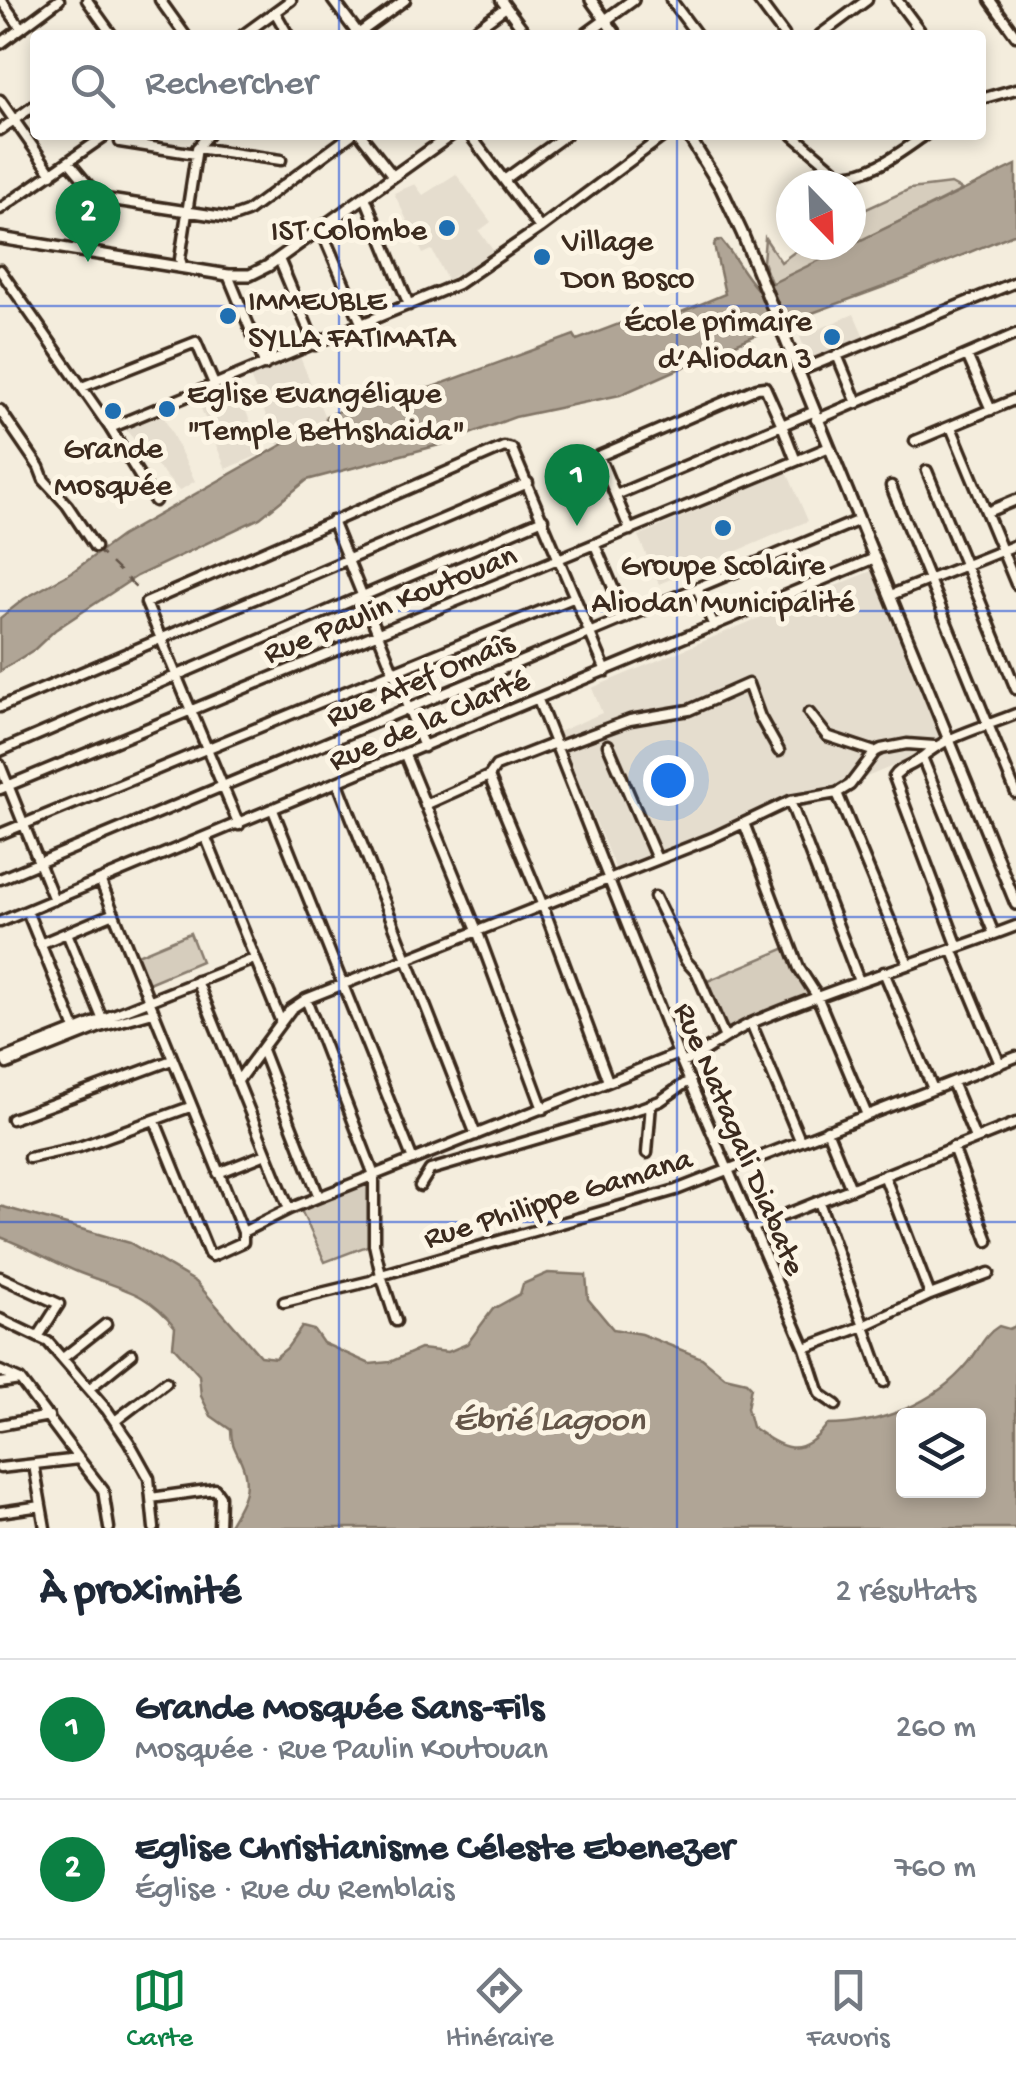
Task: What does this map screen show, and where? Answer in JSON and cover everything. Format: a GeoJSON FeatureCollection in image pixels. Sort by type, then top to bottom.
{"type":"FeatureCollection","features":[{"type":"Feature","properties":{"kind":"street"},"geometry":{"type":"LineString","coordinates":[[0,0],[21,28]]}},
{"type":"Feature","properties":{"kind":"street"},"geometry":{"type":"LineString","coordinates":[[0,44],[59,0]]}},
{"type":"Feature","properties":{"kind":"street"},"geometry":{"type":"LineString","coordinates":[[87,0],[108,30]]}},
{"type":"Feature","properties":{"kind":"street"},"geometry":{"type":"LineString","coordinates":[[176,0],[163,4],[181,30]]}},
{"type":"Feature","properties":{"kind":"street"},"geometry":{"type":"LineString","coordinates":[[250,30],[291,0]]}},
{"type":"Feature","properties":{"kind":"street"},"geometry":{"type":"LineString","coordinates":[[333,0],[354,30]]}},
{"type":"Feature","properties":{"kind":"street"},"geometry":{"type":"LineString","coordinates":[[365,30],[405,0]]}},
{"type":"Feature","properties":{"kind":"street"},"geometry":{"type":"LineString","coordinates":[[591,0],[612,30]]}},
{"type":"Feature","properties":{"kind":"street"},"geometry":{"type":"LineString","coordinates":[[592,30],[633,0]]}},
{"type":"Feature","properties":{"kind":"street"},"geometry":{"type":"LineString","coordinates":[[671,0],[693,30]]}},
{"type":"Feature","properties":{"kind":"street"},"geometry":{"type":"LineString","coordinates":[[758,0],[780,30]]}},
{"type":"Feature","properties":{"kind":"street"},"geometry":{"type":"LineString","coordinates":[[827,30],[868,0]]}},
{"type":"Feature","properties":{"kind":"street"},"geometry":{"type":"LineString","coordinates":[[896,0],[919,30]]}},
{"type":"Feature","properties":{"kind":"street"},"geometry":{"type":"LineString","coordinates":[[990,0],[1016,36]]}},
{"type":"Feature","properties":{"kind":"street"},"geometry":{"type":"LineString","coordinates":[[474,30],[504,4],[522,30]]}},
{"type":"Feature","properties":{"kind":"street"},"geometry":{"type":"LineString","coordinates":[[275,12],[285,30]]}},
{"type":"Feature","properties":{"kind":"street"},"geometry":{"type":"LineString","coordinates":[[986,98],[1016,89]]}},
{"type":"Feature","properties":{"kind":"street"},"geometry":{"type":"LineString","coordinates":[[0,100],[52,174]]}},
{"type":"Feature","properties":{"kind":"street"},"geometry":{"type":"LineString","coordinates":[[0,130],[30,109]]}},
{"type":"Feature","properties":{"kind":"street"},"geometry":{"type":"LineString","coordinates":[[0,210],[99,140]]}},
{"type":"Feature","properties":{"kind":"street"},"geometry":{"type":"LineString","coordinates":[[182,268],[196,151],[204,140]]}},
{"type":"Feature","properties":{"kind":"street"},"geometry":{"type":"LineString","coordinates":[[69,162],[98,198],[230,218],[344,140]]}},
{"type":"Feature","properties":{"kind":"street"},"geometry":{"type":"LineString","coordinates":[[365,140],[393,176]]}},
{"type":"Feature","properties":{"kind":"street"},"geometry":{"type":"LineString","coordinates":[[0,238],[228,275],[250,275],[279,259],[365,197],[434,140]]}},
{"type":"Feature","properties":{"kind":"street"},"geometry":{"type":"LineString","coordinates":[[474,140],[540,228]]}},
{"type":"Feature","properties":{"kind":"street"},"geometry":{"type":"LineString","coordinates":[[504,180],[559,140]]}},
{"type":"Feature","properties":{"kind":"street"},"geometry":{"type":"LineString","coordinates":[[110,428],[470,277],[658,140]]}},
{"type":"Feature","properties":{"kind":"street"},"geometry":{"type":"LineString","coordinates":[[691,140],[721,188],[742,233],[1016,904]]}},
{"type":"Feature","properties":{"kind":"street"},"geometry":{"type":"LineString","coordinates":[[799,140],[846,176],[883,163],[918,140]]}},
{"type":"Feature","properties":{"kind":"street"},"geometry":{"type":"LineString","coordinates":[[905,140],[909,146]]}},
{"type":"Feature","properties":{"kind":"street"},"geometry":{"type":"LineString","coordinates":[[120,142],[281,160]]}},
{"type":"Feature","properties":{"kind":"street"},"geometry":{"type":"LineString","coordinates":[[365,197],[410,305]]}},
{"type":"Feature","properties":{"kind":"street"},"geometry":{"type":"LineString","coordinates":[[321,228],[362,325]]}},
{"type":"Feature","properties":{"kind":"street"},"geometry":{"type":"LineString","coordinates":[[279,259],[314,345]]}},
{"type":"Feature","properties":{"kind":"street"},"geometry":{"type":"LineString","coordinates":[[0,270],[110,428],[155,501]]}},
{"type":"Feature","properties":{"kind":"street"},"geometry":{"type":"LineString","coordinates":[[228,275],[265,365]]}},
{"type":"Feature","properties":{"kind":"street"},"geometry":{"type":"LineString","coordinates":[[799,371],[1016,282]]}},
{"type":"Feature","properties":{"kind":"street"},"geometry":{"type":"LineString","coordinates":[[616,495],[782,425],[857,403],[1016,334]]}},
{"type":"Feature","properties":{"kind":"street"},"geometry":{"type":"LineString","coordinates":[[82,387],[196,342],[214,384]]}},
{"type":"Feature","properties":{"kind":"street"},"geometry":{"type":"LineString","coordinates":[[838,355],[857,403]]}},
{"type":"Feature","properties":{"kind":"street"},"geometry":{"type":"LineString","coordinates":[[967,355],[990,410]]}},
{"type":"Feature","properties":{"kind":"street"},"geometry":{"type":"LineString","coordinates":[[630,530],[599,456],[757,388],[765,388],[796,461]]}},
{"type":"Feature","properties":{"kind":"street"},"geometry":{"type":"LineString","coordinates":[[915,441],[1016,399]]}},
{"type":"Feature","properties":{"kind":"street"},"geometry":{"type":"LineString","coordinates":[[0,410],[44,480],[67,505],[95,547]]}},
{"type":"Feature","properties":{"kind":"street"},"geometry":{"type":"LineString","coordinates":[[951,427],[1016,584]]}},
{"type":"Feature","properties":{"kind":"street"},"geometry":{"type":"LineString","coordinates":[[239,824],[146,603],[504,446],[512,449],[528,483],[606,671]]}},
{"type":"Feature","properties":{"kind":"street","name":"Rue Paulin Koutouan"},"geometry":{"type":"LineString","coordinates":[[4,788],[827,448]]}},
{"type":"Feature","properties":{"kind":"street"},"geometry":{"type":"LineString","coordinates":[[927,470],[1016,689]]}},
{"type":"Feature","properties":{"kind":"street"},"geometry":{"type":"LineString","coordinates":[[0,707],[528,483]]}},
{"type":"Feature","properties":{"kind":"street"},"geometry":{"type":"LineString","coordinates":[[891,486],[1016,793]]}},
{"type":"Feature","properties":{"kind":"street"},"geometry":{"type":"LineString","coordinates":[[987,512],[1016,500]]}},
{"type":"Feature","properties":{"kind":"street"},"geometry":{"type":"LineString","coordinates":[[0,751],[543,519]]}},
{"type":"Feature","properties":{"kind":"street"},"geometry":{"type":"LineString","coordinates":[[332,521],[424,747]]}},
{"type":"Feature","properties":{"kind":"street","name":"Rue Atef Omaîs"},"geometry":{"type":"LineString","coordinates":[[0,879],[857,521]]}},
{"type":"Feature","properties":{"kind":"street"},"geometry":{"type":"LineString","coordinates":[[595,545],[626,618]]}},
{"type":"Feature","properties":{"kind":"street"},"geometry":{"type":"LineString","coordinates":[[890,595],[1016,545]]}},
{"type":"Feature","properties":{"kind":"street","name":"Rue de la Clarté"},"geometry":{"type":"LineString","coordinates":[[0,922],[875,558]]}},
{"type":"Feature","properties":{"kind":"street"},"geometry":{"type":"LineString","coordinates":[[697,588],[714,626]]}},
{"type":"Feature","properties":{"kind":"street"},"geometry":{"type":"LineString","coordinates":[[0,834],[576,596]]}},
{"type":"Feature","properties":{"kind":"street"},"geometry":{"type":"LineString","coordinates":[[425,805],[488,776],[496,766],[637,718],[689,710],[748,684],[760,717],[780,751]]}},
{"type":"Feature","properties":{"kind":"street","name":"Rue Natagali Diabate"},"geometry":{"type":"LineString","coordinates":[[538,700],[680,1058],[820,1394],[836,1405]]}},
{"type":"Feature","properties":{"kind":"street"},"geometry":{"type":"LineString","coordinates":[[810,713],[827,736],[875,752],[907,744],[934,746]]}},
{"type":"Feature","properties":{"kind":"street"},"geometry":{"type":"LineString","coordinates":[[1000,1064],[894,777],[898,770],[922,758],[934,746],[1016,714]]}},
{"type":"Feature","properties":{"kind":"street"},"geometry":{"type":"LineString","coordinates":[[608,745],[656,859]]}},
{"type":"Feature","properties":{"kind":"street"},"geometry":{"type":"LineString","coordinates":[[236,1082],[291,1009],[306,999],[542,906],[790,801],[838,792],[850,785],[875,752]]}},
{"type":"Feature","properties":{"kind":"street"},"geometry":{"type":"LineString","coordinates":[[405,755],[478,932],[543,1109]]}},
{"type":"Feature","properties":{"kind":"street"},"geometry":{"type":"LineString","coordinates":[[922,758],[994,934]]}},
{"type":"Feature","properties":{"kind":"street"},"geometry":{"type":"LineString","coordinates":[[0,765],[4,788],[24,824],[54,900]]}},
{"type":"Feature","properties":{"kind":"street"},"geometry":{"type":"LineString","coordinates":[[488,776],[608,1081]]}},
{"type":"Feature","properties":{"kind":"street"},"geometry":{"type":"LineString","coordinates":[[338,783],[476,1135]]}},
{"type":"Feature","properties":{"kind":"street"},"geometry":{"type":"LineString","coordinates":[[838,792],[908,964]]}},
{"type":"Feature","properties":{"kind":"street"},"geometry":{"type":"LineString","coordinates":[[790,801],[860,981]]}},
{"type":"Feature","properties":{"kind":"street"},"geometry":{"type":"LineString","coordinates":[[273,810],[413,1160]]}},
{"type":"Feature","properties":{"kind":"street"},"geometry":{"type":"LineString","coordinates":[[744,823],[800,968],[817,996],[866,1115]]}},
{"type":"Feature","properties":{"kind":"street"},"geometry":{"type":"LineString","coordinates":[[206,838],[281,1022]]}},
{"type":"Feature","properties":{"kind":"street"},"geometry":{"type":"LineString","coordinates":[[101,882],[244,1242],[209,1254],[155,1121]]}},
{"type":"Feature","properties":{"kind":"street"},"geometry":{"type":"LineString","coordinates":[[655,897],[686,961],[698,974],[725,1038]]}},
{"type":"Feature","properties":{"kind":"street"},"geometry":{"type":"LineString","coordinates":[[26,911],[75,1029]]}},
{"type":"Feature","properties":{"kind":"street"},"geometry":{"type":"LineString","coordinates":[[40,944],[114,914]]}},
{"type":"Feature","properties":{"kind":"street"},"geometry":{"type":"LineString","coordinates":[[242,1232],[608,1081],[680,1058],[750,1023],[817,996],[1016,926]]}},
{"type":"Feature","properties":{"kind":"street"},"geometry":{"type":"LineString","coordinates":[[67,933],[102,1018]]}},
{"type":"Feature","properties":{"kind":"street"},"geometry":{"type":"LineString","coordinates":[[4,1062],[75,1029],[254,959]]}},
{"type":"Feature","properties":{"kind":"street"},"geometry":{"type":"LineString","coordinates":[[884,972],[933,1089]]}},
{"type":"Feature","properties":{"kind":"street"},"geometry":{"type":"LineString","coordinates":[[198,982],[289,1210]]}},
{"type":"Feature","properties":{"kind":"street","name":"Rue Philippe Gamana"},"geometry":{"type":"LineString","coordinates":[[306,999],[374,1175],[374,1244],[381,1275],[655,1197],[1016,1057]]}},
{"type":"Feature","properties":{"kind":"street"},"geometry":{"type":"LineString","coordinates":[[4,1062],[153,1012]]}},
{"type":"Feature","properties":{"kind":"street"},"geometry":{"type":"LineString","coordinates":[[750,1023],[800,1140]]}},
{"type":"Feature","properties":{"kind":"street"},"geometry":{"type":"LineString","coordinates":[[262,1050],[319,1198]]}},
{"type":"Feature","properties":{"kind":"street"},"geometry":{"type":"LineString","coordinates":[[12,1119],[172,1060]]}},
{"type":"Feature","properties":{"kind":"street"},"geometry":{"type":"LineString","coordinates":[[420,1186],[430,1170],[651,1104],[690,1080]]}},
{"type":"Feature","properties":{"kind":"street"},"geometry":{"type":"LineString","coordinates":[[952,1082],[975,1138]]}},
{"type":"Feature","properties":{"kind":"street"},"geometry":{"type":"LineString","coordinates":[[648,1153],[651,1104]]}},
{"type":"Feature","properties":{"kind":"street"},"geometry":{"type":"LineString","coordinates":[[29,1158],[54,1155],[190,1107]]}},
{"type":"Feature","properties":{"kind":"street"},"geometry":{"type":"LineString","coordinates":[[752,1228],[1016,1123]]}},
{"type":"Feature","properties":{"kind":"street"},"geometry":{"type":"LineString","coordinates":[[827,1130],[851,1189]]}},
{"type":"Feature","properties":{"kind":"street"},"geometry":{"type":"LineString","coordinates":[[953,1147],[988,1240]]}},
{"type":"Feature","properties":{"kind":"street"},"geometry":{"type":"LineString","coordinates":[[218,1174],[266,1154]]}},
{"type":"Feature","properties":{"kind":"street"},"geometry":{"type":"LineString","coordinates":[[884,1176],[930,1295]]}},
{"type":"Feature","properties":{"kind":"street"},"geometry":{"type":"LineString","coordinates":[[819,1202],[884,1382]]}},
{"type":"Feature","properties":{"kind":"street"},"geometry":{"type":"LineString","coordinates":[[804,1348],[990,1273]]}},
{"type":"Feature","properties":{"kind":"street"},"geometry":{"type":"LineString","coordinates":[[284,1302],[371,1282],[381,1275],[396,1321]]}},
{"type":"Feature","properties":{"kind":"street"},"geometry":{"type":"LineString","coordinates":[[0,1276],[59,1304],[38,1337]]}},
{"type":"Feature","properties":{"kind":"street"},"geometry":{"type":"LineString","coordinates":[[0,1319],[48,1342],[90,1388],[149,1478],[154,1528]]}},
{"type":"Feature","properties":{"kind":"street"},"geometry":{"type":"LineString","coordinates":[[63,1358],[106,1324]]}},
{"type":"Feature","properties":{"kind":"street"},"geometry":{"type":"LineString","coordinates":[[90,1388],[132,1354]]}},
{"type":"Feature","properties":{"kind":"street"},"geometry":{"type":"LineString","coordinates":[[0,1370],[20,1380],[103,1490],[108,1528]]}},
{"type":"Feature","properties":{"kind":"street"},"geometry":{"type":"LineString","coordinates":[[0,1383],[20,1380]]}},
{"type":"Feature","properties":{"kind":"street"},"geometry":{"type":"LineString","coordinates":[[115,1422],[166,1382]]}},
{"type":"Feature","properties":{"kind":"street"},"geometry":{"type":"LineString","coordinates":[[0,1424],[49,1416]]}},
{"type":"Feature","properties":{"kind":"street"},"geometry":{"type":"LineString","coordinates":[[0,1468],[78,1458]]}},
{"type":"Feature","properties":{"kind":"street"},"geometry":{"type":"LineString","coordinates":[[34,1464],[45,1528]]}},
{"type":"Feature","properties":{"kind":"street"},"geometry":{"type":"LineString","coordinates":[[150,1498],[214,1489],[220,1496],[220,1528]]}},
{"type":"Feature","properties":{"kind":"street"},"geometry":{"type":"LineString","coordinates":[[0,1512],[42,1506]]}},
{"type":"Feature","properties":{"kind":"shaded area","name":"IST Colombe"},"geometry":{"type":"Polygon","coordinates":[[[456,174],[491,222],[479,231],[495,253],[447,280],[432,250],[423,254],[394,193],[415,184],[423,195],[456,174]]]}},
{"type":"Feature","properties":{"kind":"shaded area"},"geometry":{"type":"Polygon","coordinates":[[[951,184],[962,190],[866,238],[866,209],[910,189],[951,184]]]}},
{"type":"Feature","properties":{"kind":"shaded area"},"geometry":{"type":"Polygon","coordinates":[[[765,238],[776,260],[822,260],[772,285],[763,262],[765,238]]]}},
{"type":"Feature","properties":{"kind":"shaded area","name":"École primaire d’Aliodan 3"},"geometry":{"type":"Polygon","coordinates":[[[854,314],[864,337],[809,360],[800,337],[854,314]]]}},
{"type":"Feature","properties":{"kind":"shaded area"},"geometry":{"type":"Polygon","coordinates":[[[300,357],[326,420],[279,447],[250,377],[300,357]]]}},
{"type":"Feature","properties":{"kind":"shaded area"},"geometry":{"type":"Polygon","coordinates":[[[234,384],[264,453],[226,469],[197,399],[234,384]]]}},
{"type":"Feature","properties":{"kind":"shaded area"},"geometry":{"type":"Polygon","coordinates":[[[162,413],[195,481],[179,491],[125,429],[162,413]]]}},
{"type":"Feature","properties":{"kind":"shaded area","name":"Groupe Scolaire Aliodan Municipalité"},"geometry":{"type":"Polygon","coordinates":[[[787,472],[808,521],[659,584],[638,536],[787,472]]]}},
{"type":"Feature","properties":{"kind":"shaded area"},"geometry":{"type":"Polygon","coordinates":[[[876,569],[948,743],[620,880],[558,732],[602,713],[592,688],[876,569]]]}},
{"type":"Feature","properties":{"kind":"shaded area"},"geometry":{"type":"Polygon","coordinates":[[[190,933],[201,961],[146,984],[135,956],[190,933]]]}},
{"type":"Feature","properties":{"kind":"shaded area"},"geometry":{"type":"Polygon","coordinates":[[[793,945],[813,992],[723,1030],[703,983],[793,945]]]}},
{"type":"Feature","properties":{"kind":"shaded area"},"geometry":{"type":"Polygon","coordinates":[[[372,1180],[370,1245],[325,1262],[300,1208],[372,1180]]]}},
{"type":"Feature","properties":{"kind":"water"},"geometry":{"type":"Polygon","coordinates":[[[1016,165],[1016,233],[774,327],[620,395],[515,417],[443,444],[307,480],[260,518],[137,576],[0,671],[0,618],[24,599],[72,572],[121,536],[326,420],[326,416],[400,388],[430,388],[574,335],[577,340],[624,322],[627,330],[643,328],[725,294],[716,241],[721,240],[758,290],[820,260],[866,260],[866,238],[1016,165]]]}},
{"type":"Feature","properties":{"kind":"water","name":"Ébrié Lagoon"},"geometry":{"type":"Polygon","coordinates":[[[0,1206],[130,1243],[196,1282],[260,1356],[275,1358],[302,1327],[314,1330],[323,1343],[370,1364],[390,1362],[420,1349],[448,1352],[467,1344],[493,1309],[520,1294],[523,1284],[548,1273],[586,1275],[588,1299],[613,1329],[641,1334],[702,1358],[725,1377],[746,1382],[751,1387],[747,1408],[752,1427],[782,1445],[799,1447],[808,1443],[827,1425],[866,1421],[896,1412],[896,1498],[986,1498],[986,1408],[907,1408],[955,1377],[999,1326],[1016,1326],[1016,1528],[227,1528],[244,1496],[244,1471],[231,1430],[211,1416],[201,1396],[199,1375],[173,1346],[175,1327],[154,1306],[132,1292],[0,1237],[0,1206]]]}},
{"type":"Feature","properties":{"kind":"ferry route"},"geometry":{"type":"LineString","coordinates":[[95,548],[137,588]]}},
{"type":"Feature","properties":{"kind":"place","name":"IST Colombe"},"geometry":{"type":"Point","coordinates":[447,228]}},
{"type":"Feature","properties":{"kind":"place","name":"Village Don Bosco"},"geometry":{"type":"Point","coordinates":[542,257]}},
{"type":"Feature","properties":{"kind":"place","name":"Eglise Christianisme Céleste Ebenezer"},"geometry":{"type":"Point","coordinates":[88,262]}},
{"type":"Feature","properties":{"kind":"place","name":"IMMEUBLE SYLLA FATIMATA"},"geometry":{"type":"Point","coordinates":[228,316]}},
{"type":"Feature","properties":{"kind":"place","name":"École primaire d’Aliodan 3"},"geometry":{"type":"Point","coordinates":[832,337]}},
{"type":"Feature","properties":{"kind":"place","name":"Eglise Evangélique \"Temple Bethshaida\""},"geometry":{"type":"Point","coordinates":[167,409]}},
{"type":"Feature","properties":{"kind":"place","name":"Grande Mosquée"},"geometry":{"type":"Point","coordinates":[113,411]}},
{"type":"Feature","properties":{"kind":"place","name":"Grande Mosquée Sans-Fils"},"geometry":{"type":"Point","coordinates":[577,526]}},
{"type":"Feature","properties":{"kind":"place","name":"Groupe Scolaire Aliodan Municipalité"},"geometry":{"type":"Point","coordinates":[723,528]}}]}
